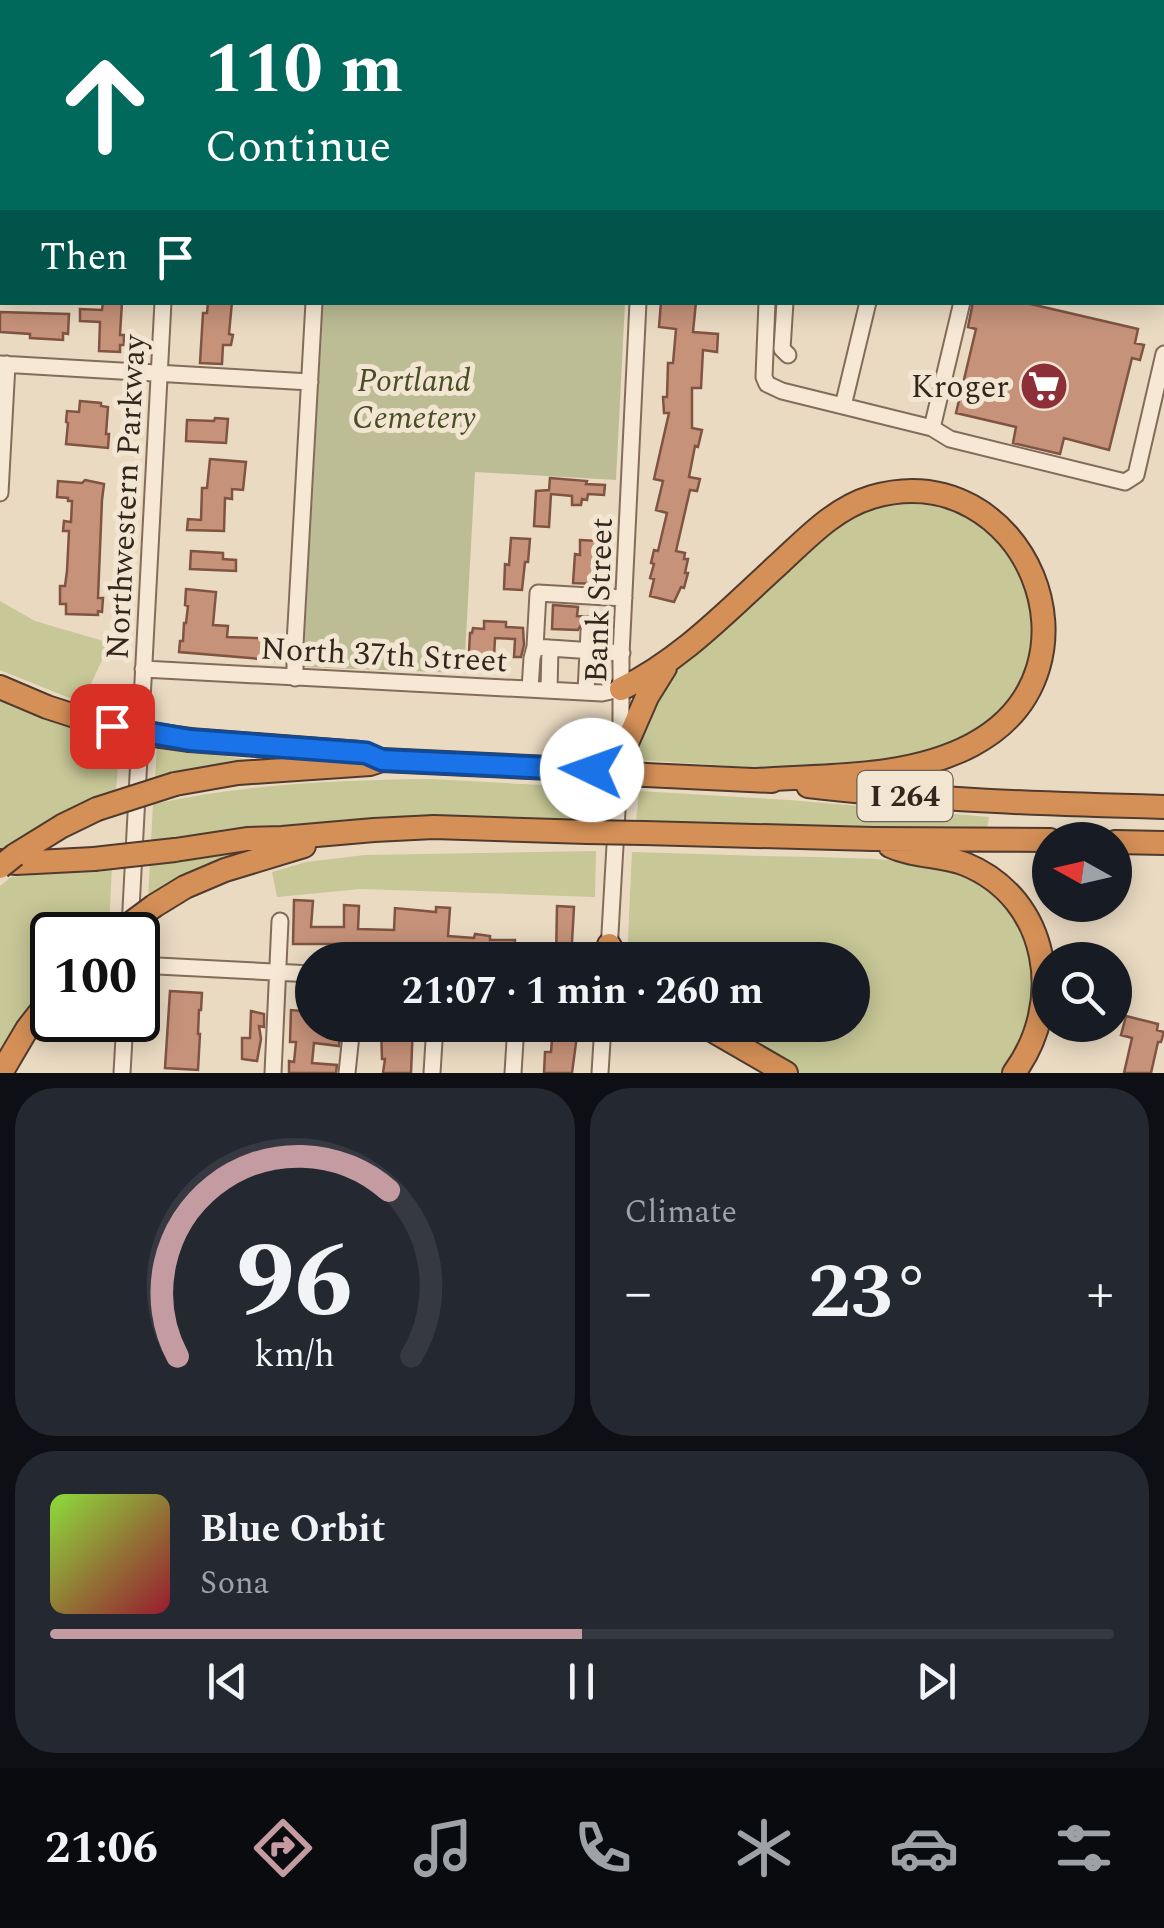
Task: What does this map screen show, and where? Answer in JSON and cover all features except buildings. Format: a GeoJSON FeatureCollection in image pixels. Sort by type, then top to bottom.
{"type":"FeatureCollection","features":[{"type":"Feature","properties":{"kind":"highway"},"geometry":{"type":"LineString","coordinates":[[621,689],[671,659],[846,508],[875,496],[914,492],[958,501],[1000,527],[1021,552],[1036,581],[1044,630],[1039,662],[1026,693],[997,728],[972,745],[920,764],[757,780]]}},
{"type":"Feature","properties":{"kind":"highway"},"geometry":{"type":"LineString","coordinates":[[620,759],[646,697],[671,659]]}},
{"type":"Feature","properties":{"kind":"highway"},"geometry":{"type":"LineString","coordinates":[[0,687],[80,718],[147,734],[366,753],[382,760]]}},
{"type":"Feature","properties":{"kind":"highway"},"geometry":{"type":"LineString","coordinates":[[5,861],[96,809],[175,784],[238,773],[382,760]]}},
{"type":"Feature","properties":{"kind":"highway","name":"I 264"},"geometry":{"type":"LineString","coordinates":[[382,760],[757,780],[871,794],[1164,807]]}},
{"type":"Feature","properties":{"kind":"highway","name":"I 264"},"geometry":{"type":"LineString","coordinates":[[335,834],[434,828],[1032,840]]}},
{"type":"Feature","properties":{"kind":"highway"},"geometry":{"type":"LineString","coordinates":[[5,861],[94,859],[248,839],[335,834]]}},
{"type":"Feature","properties":{"kind":"highway"},"geometry":{"type":"LineString","coordinates":[[146,912],[185,886],[335,834]]}},
{"type":"Feature","properties":{"kind":"highway"},"geometry":{"type":"LineString","coordinates":[[873,839],[900,851],[964,864],[1006,892],[1025,917],[1044,969],[1044,994],[1033,1042],[1014,1073]]}},
{"type":"Feature","properties":{"kind":"highway"},"geometry":{"type":"LineString","coordinates":[[1132,842],[1164,843]]}},
{"type":"Feature","properties":{"kind":"highway"},"geometry":{"type":"LineString","coordinates":[[2,1073],[30,1026]]}},
{"type":"Feature","properties":{"kind":"highway"},"geometry":{"type":"LineString","coordinates":[[732,1042],[786,1073]]}},
{"type":"Feature","properties":{"kind":"street","name":"Northwestern Parkway"},"geometry":{"type":"LineString","coordinates":[[131,912],[163,305]]}},
{"type":"Feature","properties":{"kind":"street"},"geometry":{"type":"LineString","coordinates":[[295,678],[314,305]]}},
{"type":"Feature","properties":{"kind":"street","name":"Bank Street"},"geometry":{"type":"LineString","coordinates":[[613,942],[638,305]]}},
{"type":"Feature","properties":{"kind":"street"},"geometry":{"type":"LineString","coordinates":[[767,305],[764,376],[774,389],[932,428],[950,439],[1126,482],[1136,475],[1164,354]]}},
{"type":"Feature","properties":{"kind":"street"},"geometry":{"type":"LineString","coordinates":[[786,305],[782,348],[788,356]]}},
{"type":"Feature","properties":{"kind":"street"},"geometry":{"type":"LineString","coordinates":[[843,406],[867,305]]}},
{"type":"Feature","properties":{"kind":"street"},"geometry":{"type":"LineString","coordinates":[[932,428],[961,305]]}},
{"type":"Feature","properties":{"kind":"street"},"geometry":{"type":"LineString","coordinates":[[0,494],[4,364],[310,382]]}},
{"type":"Feature","properties":{"kind":"street"},"geometry":{"type":"LineString","coordinates":[[549,690],[538,593],[624,598]]}},
{"type":"Feature","properties":{"kind":"street"},"geometry":{"type":"LineString","coordinates":[[586,692],[590,596]]}},
{"type":"Feature","properties":{"kind":"street"},"geometry":{"type":"LineString","coordinates":[[543,648],[622,652]]}},
{"type":"Feature","properties":{"kind":"street"},"geometry":{"type":"LineString","coordinates":[[530,690],[543,648]]}},
{"type":"Feature","properties":{"kind":"street","name":"North 37th Street"},"geometry":{"type":"LineString","coordinates":[[143,669],[530,690],[602,693],[621,689]]}},
{"type":"Feature","properties":{"kind":"street"},"geometry":{"type":"LineString","coordinates":[[272,1073],[280,921]]}},
{"type":"Feature","properties":{"kind":"street"},"geometry":{"type":"LineString","coordinates":[[160,966],[295,973]]}},
{"type":"Feature","properties":{"kind":"street"},"geometry":{"type":"LineString","coordinates":[[122,1073],[124,1042]]}},
{"type":"Feature","properties":{"kind":"street"},"geometry":{"type":"LineString","coordinates":[[348,1073],[351,1042]]}},
{"type":"Feature","properties":{"kind":"street"},"geometry":{"type":"LineString","coordinates":[[432,1073],[434,1042]]}},
{"type":"Feature","properties":{"kind":"street"},"geometry":{"type":"LineString","coordinates":[[513,1073],[515,1042]]}},
{"type":"Feature","properties":{"kind":"street"},"geometry":{"type":"LineString","coordinates":[[600,1073],[602,1042]]}},
{"type":"Feature","properties":{"kind":"green space","name":"Portland Cemetery"},"geometry":{"type":"Polygon","coordinates":[[[319,305],[625,305],[616,480],[475,472],[464,673],[302,667],[319,305]]]}},
{"type":"Feature","properties":{"kind":"green space"},"geometry":{"type":"Polygon","coordinates":[[[905,502],[960,513],[984,527],[1017,562],[1035,610],[1030,669],[996,722],[944,752],[810,771],[639,760],[639,744],[656,689],[682,661],[685,663],[849,517],[882,505],[905,502]]]}},
{"type":"Feature","properties":{"kind":"green space"},"geometry":{"type":"Polygon","coordinates":[[[0,601],[35,621],[110,643],[82,703],[0,670],[0,601]]]}},
{"type":"Feature","properties":{"kind":"green space"},"geometry":{"type":"Polygon","coordinates":[[[0,697],[120,738],[116,791],[0,854],[0,697]]]}},
{"type":"Feature","properties":{"kind":"green space"},"geometry":{"type":"Polygon","coordinates":[[[157,745],[262,762],[155,780],[157,745]]]}},
{"type":"Feature","properties":{"kind":"green space"},"geometry":{"type":"Polygon","coordinates":[[[431,779],[599,788],[598,820],[440,818],[151,841],[153,804],[291,784],[431,779]]]}},
{"type":"Feature","properties":{"kind":"green space"},"geometry":{"type":"Polygon","coordinates":[[[639,791],[989,817],[987,829],[937,830],[636,822],[639,791]]]}},
{"type":"Feature","properties":{"kind":"green space"},"geometry":{"type":"Polygon","coordinates":[[[251,851],[148,901],[150,861],[251,851]]]}},
{"type":"Feature","properties":{"kind":"green space"},"geometry":{"type":"Polygon","coordinates":[[[596,851],[595,897],[361,889],[277,897],[272,872],[306,862],[365,855],[596,851]]]}},
{"type":"Feature","properties":{"kind":"green space"},"geometry":{"type":"Polygon","coordinates":[[[632,852],[896,860],[928,865],[965,877],[983,888],[1011,916],[1029,953],[1031,1026],[1005,1073],[800,1073],[750,1042],[870,1042],[870,942],[628,942],[632,852]]]}},
{"type":"Feature","properties":{"kind":"green space"},"geometry":{"type":"Polygon","coordinates":[[[112,866],[110,912],[30,912],[30,1019],[0,1062],[0,886],[11,877],[112,866]]]}},
{"type":"Feature","properties":{"kind":"place","name":"Kroger"},"geometry":{"type":"Point","coordinates":[1044,386]}},
{"type":"Feature","properties":{"kind":"route"},"geometry":{"type":"LineString","coordinates":[[112,726],[190,740],[366,753],[382,760],[592,770]]}}]}
